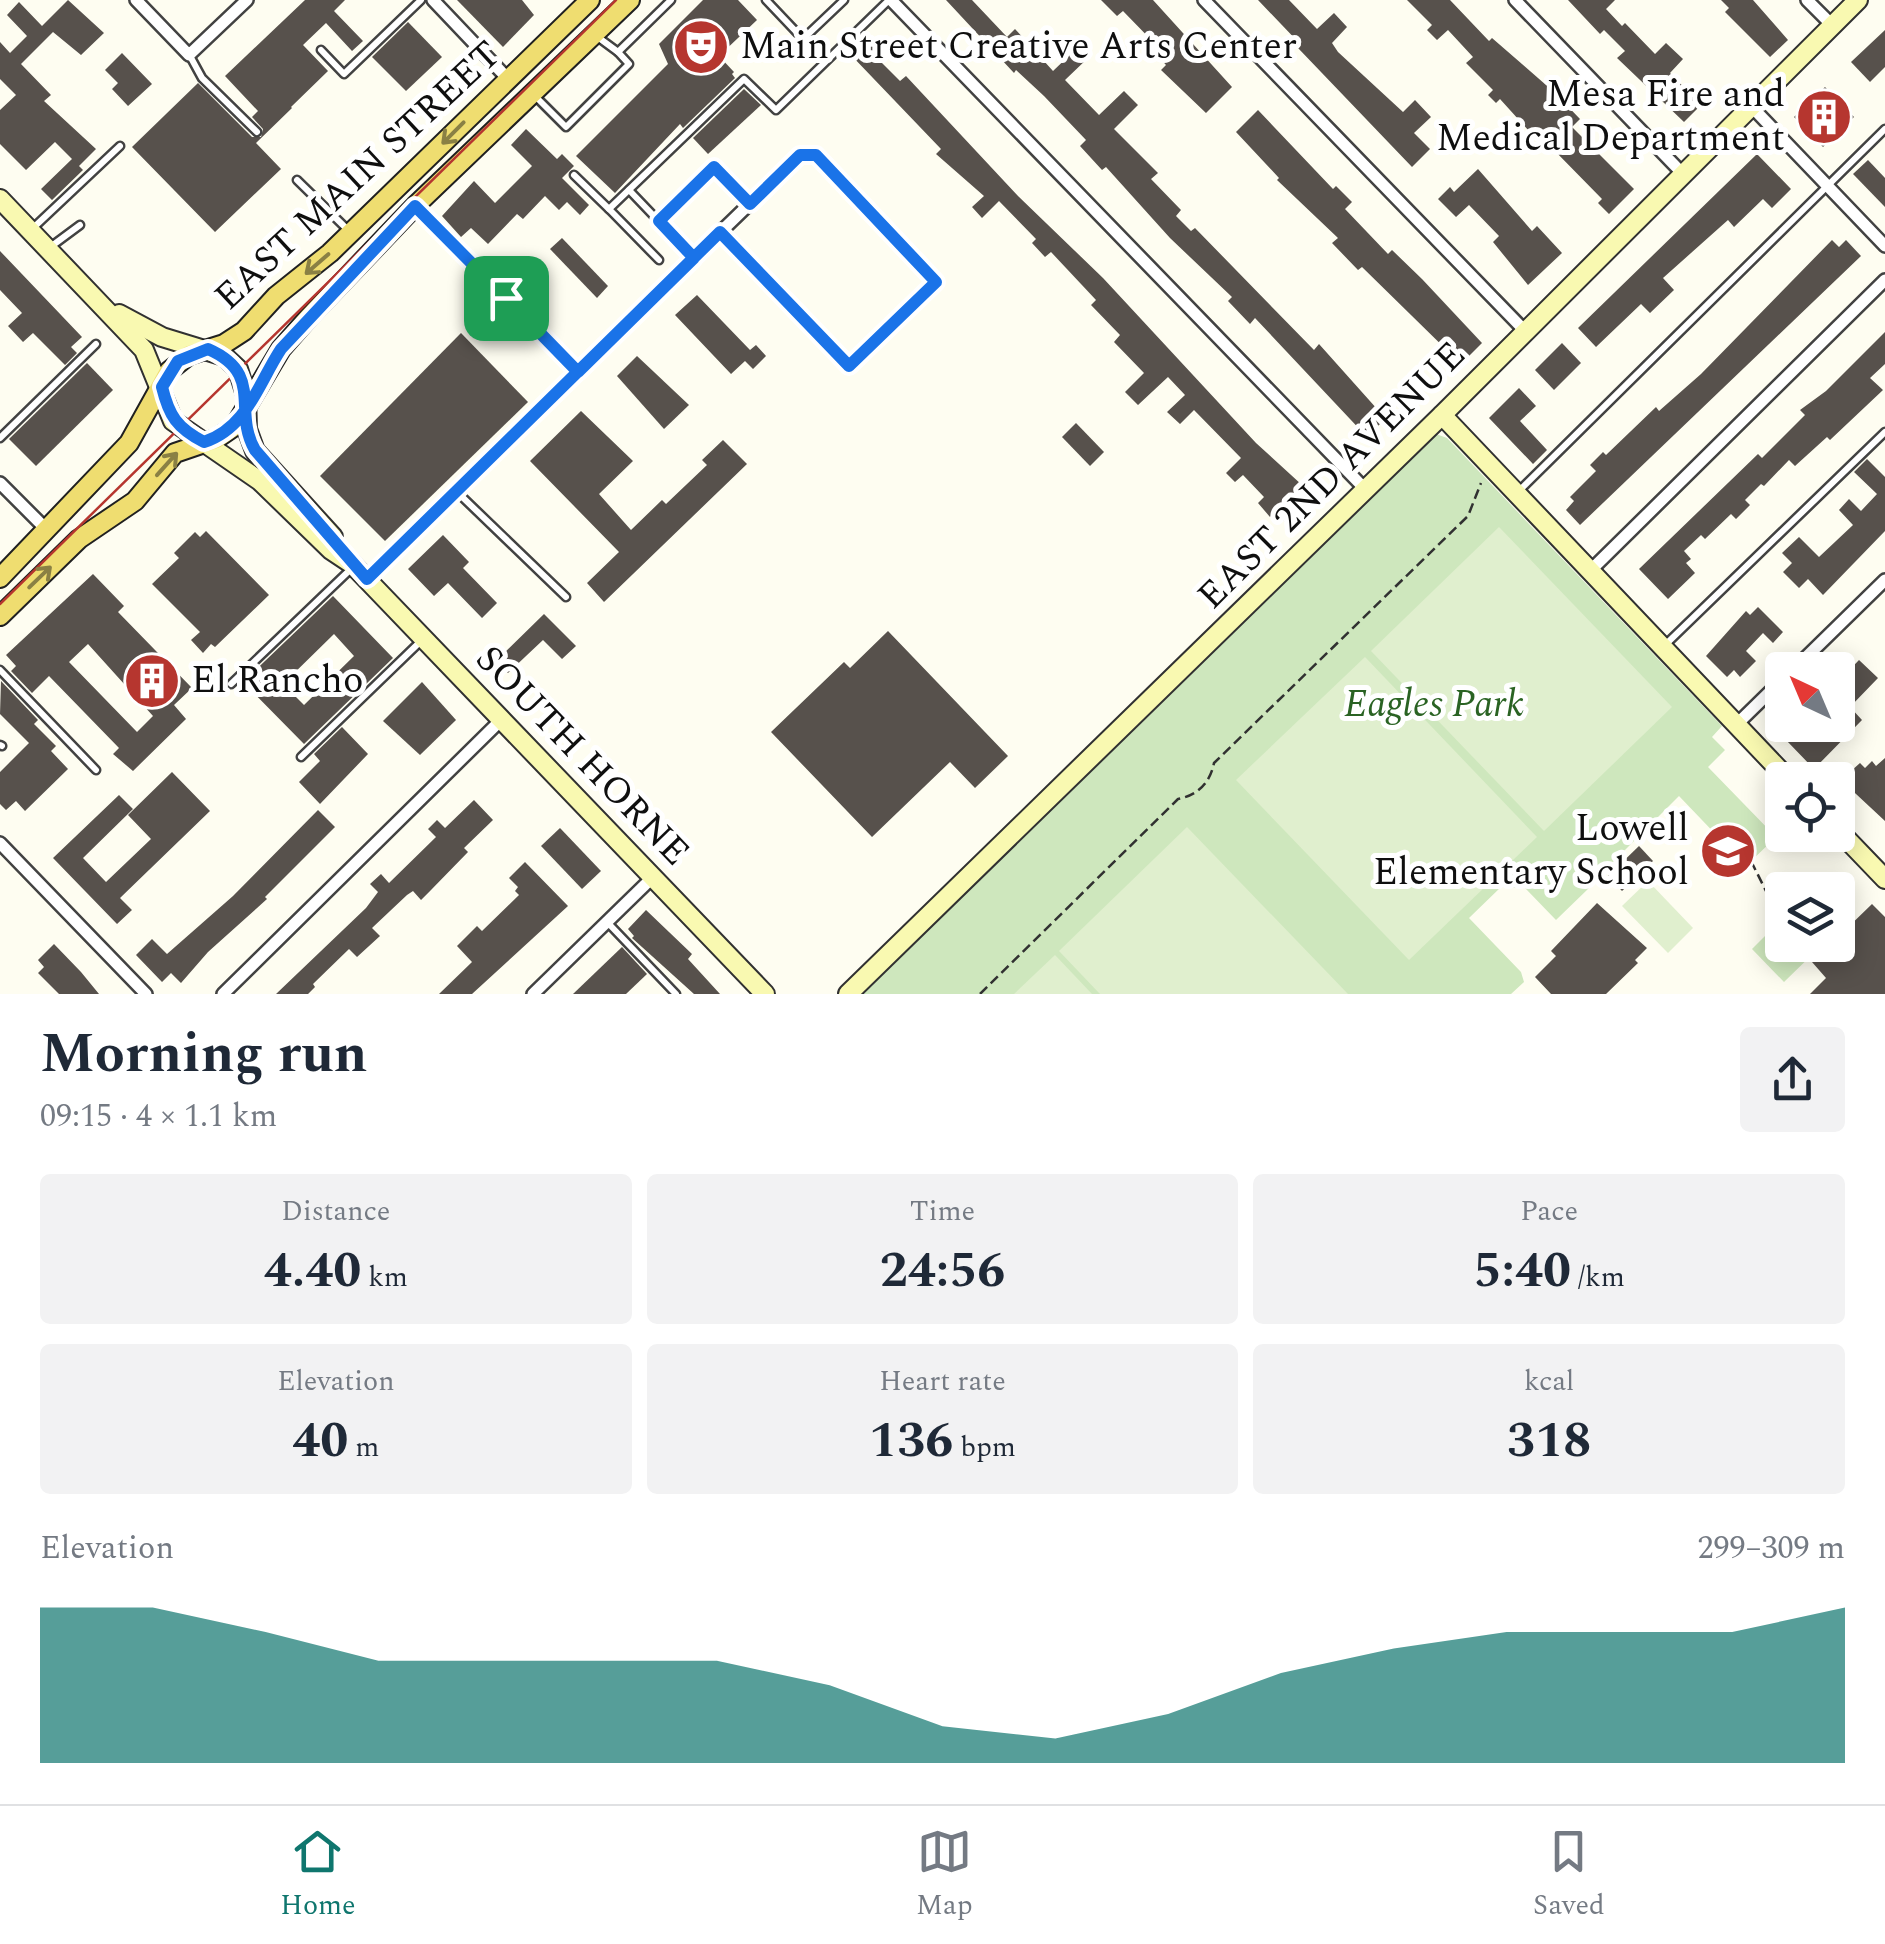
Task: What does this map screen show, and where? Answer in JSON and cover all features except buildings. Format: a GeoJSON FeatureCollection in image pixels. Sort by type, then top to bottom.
{"type":"FeatureCollection","features":[{"type":"Feature","properties":{"kind":"main road","name":"EAST MAIN STREET"},"geometry":{"type":"LineString","coordinates":[[208,349],[234,339],[276,296],[314,268],[590,0]]}},
{"type":"Feature","properties":{"kind":"main road","name":"EAST MAIN STREET"},"geometry":{"type":"LineString","coordinates":[[247,409],[281,349],[415,206],[630,0]]}},
{"type":"Feature","properties":{"kind":"main road"},"geometry":{"type":"LineString","coordinates":[[0,578],[129,442],[178,361],[208,349]]}},
{"type":"Feature","properties":{"kind":"main road"},"geometry":{"type":"LineString","coordinates":[[0,616],[79,540],[138,498],[175,453],[226,433],[247,409]]}},
{"type":"Feature","properties":{"kind":"street"},"geometry":{"type":"LineString","coordinates":[[136,0],[190,55],[246,0]]}},
{"type":"Feature","properties":{"kind":"street"},"geometry":{"type":"LineString","coordinates":[[433,0],[508,78]]}},
{"type":"Feature","properties":{"kind":"street"},"geometry":{"type":"LineString","coordinates":[[890,0],[1365,489]]}},
{"type":"Feature","properties":{"kind":"street"},"geometry":{"type":"LineString","coordinates":[[1204,0],[1525,331]]}},
{"type":"Feature","properties":{"kind":"street"},"geometry":{"type":"LineString","coordinates":[[1514,0],[1683,174]]}},
{"type":"Feature","properties":{"kind":"street"},"geometry":{"type":"LineString","coordinates":[[1808,0],[1832,25]]}},
{"type":"Feature","properties":{"kind":"street","name":"EAST 2ND AVENUE"},"geometry":{"type":"LineString","coordinates":[[848,994],[1442,415],[1858,0]]}},
{"type":"Feature","properties":{"kind":"street"},"geometry":{"type":"LineString","coordinates":[[1751,106],[1885,246]]}},
{"type":"Feature","properties":{"kind":"street"},"geometry":{"type":"LineString","coordinates":[[358,570],[456,492],[720,232],[800,155],[816,155],[936,282],[849,366],[720,232]]}},
{"type":"Feature","properties":{"kind":"street"},"geometry":{"type":"LineString","coordinates":[[0,199],[149,356],[173,421],[204,442]]}},
{"type":"Feature","properties":{"kind":"street"},"geometry":{"type":"LineString","coordinates":[[1590,571],[1885,280]]}},
{"type":"Feature","properties":{"kind":"street"},"geometry":{"type":"LineString","coordinates":[[109,310],[162,337],[224,356],[238,369],[247,409]]}},
{"type":"Feature","properties":{"kind":"street","name":"SOUTH HORNE"},"geometry":{"type":"LineString","coordinates":[[247,409],[247,430],[255,450],[358,570],[765,994]]}},
{"type":"Feature","properties":{"kind":"street"},"geometry":{"type":"LineString","coordinates":[[1442,415],[1772,762]]}},
{"type":"Feature","properties":{"kind":"street","name":"SOUTH HORNE"},"geometry":{"type":"LineString","coordinates":[[204,442],[260,480],[331,550],[358,570]]}},
{"type":"Feature","properties":{"kind":"street"},"geometry":{"type":"LineString","coordinates":[[0,483],[47,530]]}},
{"type":"Feature","properties":{"kind":"street"},"geometry":{"type":"LineString","coordinates":[[1811,652],[1885,580]]}},
{"type":"Feature","properties":{"kind":"street"},"geometry":{"type":"LineString","coordinates":[[1736,725],[1765,697]]}},
{"type":"Feature","properties":{"kind":"street"},"geometry":{"type":"LineString","coordinates":[[223,994],[502,719]]}},
{"type":"Feature","properties":{"kind":"street"},"geometry":{"type":"LineString","coordinates":[[0,842],[146,994]]}},
{"type":"Feature","properties":{"kind":"street"},"geometry":{"type":"LineString","coordinates":[[1855,848],[1885,879]]}},
{"type":"Feature","properties":{"kind":"street"},"geometry":{"type":"LineString","coordinates":[[534,994],[653,877]]}},
{"type":"Feature","properties":{"kind":"lane"},"geometry":{"type":"LineString","coordinates":[[321,50],[344,74],[421,0]]}},
{"type":"Feature","properties":{"kind":"lane"},"geometry":{"type":"LineString","coordinates":[[618,52],[671,0]]}},
{"type":"Feature","properties":{"kind":"lane"},"geometry":{"type":"LineString","coordinates":[[766,0],[803,39],[844,0]]}},
{"type":"Feature","properties":{"kind":"lane"},"geometry":{"type":"LineString","coordinates":[[609,209],[744,78],[776,110],[890,0]]}},
{"type":"Feature","properties":{"kind":"lane"},"geometry":{"type":"LineString","coordinates":[[531,93],[566,127],[629,64],[594,34]]}},
{"type":"Feature","properties":{"kind":"lane"},"geometry":{"type":"LineString","coordinates":[[190,55],[202,78],[257,132]]}},
{"type":"Feature","properties":{"kind":"lane"},"geometry":{"type":"LineString","coordinates":[[1516,494],[1885,128]]}},
{"type":"Feature","properties":{"kind":"lane"},"geometry":{"type":"LineString","coordinates":[[30,231],[120,146]]}},
{"type":"Feature","properties":{"kind":"lane"},"geometry":{"type":"LineString","coordinates":[[659,221],[714,167],[750,204]]}},
{"type":"Feature","properties":{"kind":"lane"},"geometry":{"type":"LineString","coordinates":[[574,175],[659,260]]}},
{"type":"Feature","properties":{"kind":"lane"},"geometry":{"type":"LineString","coordinates":[[297,180],[351,232]]}},
{"type":"Feature","properties":{"kind":"lane"},"geometry":{"type":"LineString","coordinates":[[630,190],[694,258]]}},
{"type":"Feature","properties":{"kind":"lane"},"geometry":{"type":"LineString","coordinates":[[415,206],[578,372]]}},
{"type":"Feature","properties":{"kind":"lane"},"geometry":{"type":"LineString","coordinates":[[48,249],[80,225]]}},
{"type":"Feature","properties":{"kind":"lane"},"geometry":{"type":"LineString","coordinates":[[0,438],[96,344]]}},
{"type":"Feature","properties":{"kind":"lane"},"geometry":{"type":"LineString","coordinates":[[1662,648],[1885,432]]}},
{"type":"Feature","properties":{"kind":"lane"},"geometry":{"type":"LineString","coordinates":[[456,492],[566,597]]}},
{"type":"Feature","properties":{"kind":"lane"},"geometry":{"type":"LineString","coordinates":[[230,684],[358,570]]}},
{"type":"Feature","properties":{"kind":"lane"},"geometry":{"type":"LineString","coordinates":[[301,757],[424,638]]}},
{"type":"Feature","properties":{"kind":"lane"},"geometry":{"type":"LineString","coordinates":[[0,670],[96,770]]}},
{"type":"Feature","properties":{"kind":"lane"},"geometry":{"type":"LineString","coordinates":[[607,922],[676,994]]}},
{"type":"Feature","properties":{"kind":"path"},"geometry":{"type":"LineString","coordinates":[[980,994],[1178,799],[1193,796],[1212,777],[1214,764],[1468,516],[1479,486],[1494,470]]}},
{"type":"Feature","properties":{"kind":"path"},"geometry":{"type":"LineString","coordinates":[[1751,861],[1765,889]]}},
{"type":"Feature","properties":{"kind":"green space","name":"Eagles Park"},"geometry":{"type":"Polygon","coordinates":[[[1436,434],[1447,438],[1722,726],[1712,737],[1725,750],[1708,767],[1765,826],[1765,848],[1746,866],[1679,796],[1607,868],[1580,873],[1589,888],[1556,920],[1525,888],[1501,887],[1469,918],[1521,972],[1524,982],[1511,994],[863,994],[1436,434]]]}},
{"type":"Feature","properties":{"kind":"green space"},"geometry":{"type":"Polygon","coordinates":[[[1499,527],[1672,707],[1544,831],[1371,651],[1499,527]]]}},
{"type":"Feature","properties":{"kind":"green space"},"geometry":{"type":"Polygon","coordinates":[[[1365,657],[1537,837],[1409,960],[1236,780],[1365,657]]]}},
{"type":"Feature","properties":{"kind":"green space"},"geometry":{"type":"Polygon","coordinates":[[[1187,827],[1348,994],[1100,994],[1059,951],[1187,827]]]}},
{"type":"Feature","properties":{"kind":"green space"},"geometry":{"type":"Polygon","coordinates":[[[1648,881],[1693,928],[1668,953],[1622,906],[1648,881]]]}},
{"type":"Feature","properties":{"kind":"green space"},"geometry":{"type":"Polygon","coordinates":[[[1765,936],[1765,962],[1805,962],[1784,982],[1752,949],[1765,936]]]}},
{"type":"Feature","properties":{"kind":"green space"},"geometry":{"type":"Polygon","coordinates":[[[1055,955],[1092,994],[1014,994],[1055,955]]]}},
{"type":"Feature","properties":{"kind":"tram line"},"geometry":{"type":"LineString","coordinates":[[0,604],[616,0]]}},
{"type":"Feature","properties":{"kind":"place","name":"Main Street Creative Arts Center"},"geometry":{"type":"Point","coordinates":[701,47]}},
{"type":"Feature","properties":{"kind":"place","name":"Mesa Fire and Medical Department"},"geometry":{"type":"Point","coordinates":[1824,117]}},
{"type":"Feature","properties":{"kind":"place","name":"El Rancho"},"geometry":{"type":"Point","coordinates":[152,681]}},
{"type":"Feature","properties":{"kind":"place","name":"Lowell Elementary School"},"geometry":{"type":"Point","coordinates":[1728,851]}},
{"type":"Feature","properties":{"kind":"route"},"geometry":{"type":"LineString","coordinates":[[506,298],[415,206],[281,349],[247,409],[235,426],[204,442],[180,428],[168,410],[162,387],[178,361],[208,349],[224,356],[238,369],[244,384],[247,409],[247,430],[250,443],[367,579],[492,457],[720,232],[849,366],[936,282],[816,155],[800,155],[750,204],[714,167],[659,221],[694,258],[578,372],[506,298]]}}]}
